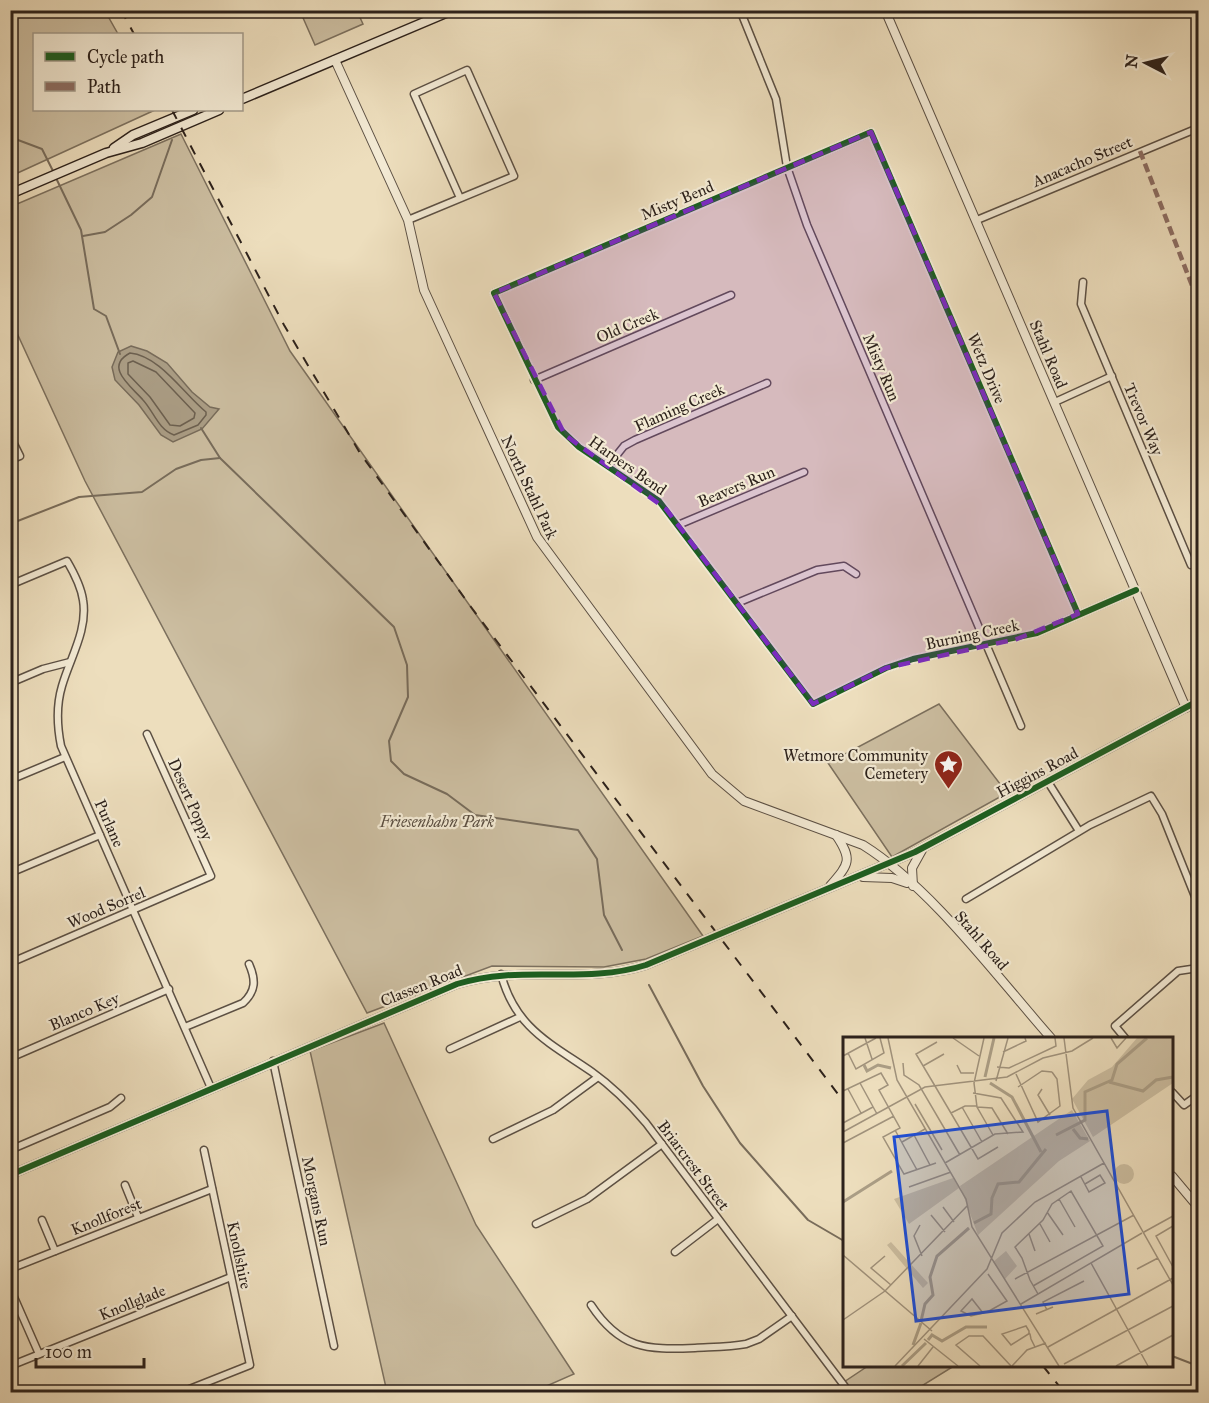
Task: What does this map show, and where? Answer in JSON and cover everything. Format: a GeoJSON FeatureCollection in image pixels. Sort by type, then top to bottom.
{"type":"FeatureCollection","features":[{"type":"Feature","properties":{"kind":"main road"},"geometry":{"type":"LineString","coordinates":[[243,99],[453,10]]}},
{"type":"Feature","properties":{"kind":"main road"},"geometry":{"type":"LineString","coordinates":[[10,194],[106,153],[142,143],[175,129],[192,111]]}},
{"type":"Feature","properties":{"kind":"main road"},"geometry":{"type":"LineString","coordinates":[[106,153],[133,135],[169,120],[214,111]]}},
{"type":"Feature","properties":{"kind":"street","name":"Misty Run"},"geometry":{"type":"LineString","coordinates":[[740,10],[776,99],[787,167],[807,225],[1021,726]]}},
{"type":"Feature","properties":{"kind":"street","name":"Stahl Road"},"geometry":{"type":"LineString","coordinates":[[885,10],[1186,708]]}},
{"type":"Feature","properties":{"kind":"street","name":"North Stahl Park"},"geometry":{"type":"LineString","coordinates":[[335,60],[408,220],[424,290],[543,549],[712,774],[725,787],[755,806],[863,845],[888,864]]}},
{"type":"Feature","properties":{"kind":"street"},"geometry":{"type":"LineString","coordinates":[[408,220],[514,176],[467,70],[414,94],[460,198]]}},
{"type":"Feature","properties":{"kind":"street","name":"Anacacho Street"},"geometry":{"type":"LineString","coordinates":[[977,220],[1198,128]]}},
{"type":"Feature","properties":{"kind":"street","name":"Misty Bend"},"geometry":{"type":"LineString","coordinates":[[494,293],[871,132]]}},
{"type":"Feature","properties":{"kind":"street","name":"Wetz Drive"},"geometry":{"type":"LineString","coordinates":[[871,132],[1078,615]]}},
{"type":"Feature","properties":{"kind":"street","name":"Trevor Way"},"geometry":{"type":"LineString","coordinates":[[1083,282],[1081,304],[1195,564]]}},
{"type":"Feature","properties":{"kind":"street","name":"Harpers Bend"},"geometry":{"type":"LineString","coordinates":[[494,293],[552,419],[565,435],[651,494],[678,525],[813,704]]}},
{"type":"Feature","properties":{"kind":"street","name":"Old Creek"},"geometry":{"type":"LineString","coordinates":[[534,380],[731,295]]}},
{"type":"Feature","properties":{"kind":"street"},"geometry":{"type":"LineString","coordinates":[[1055,402],[1112,376]]}},
{"type":"Feature","properties":{"kind":"street","name":"Flaming Creek"},"geometry":{"type":"LineString","coordinates":[[608,466],[624,446],[635,440],[767,383]]}},
{"type":"Feature","properties":{"kind":"street"},"geometry":{"type":"LineString","coordinates":[[10,436],[20,456],[10,460]]}},
{"type":"Feature","properties":{"kind":"street","name":"Beavers Run"},"geometry":{"type":"LineString","coordinates":[[678,525],[804,472]]}},
{"type":"Feature","properties":{"kind":"street","name":"Purlane"},"geometry":{"type":"LineString","coordinates":[[10,585],[67,561],[84,601],[80,638],[70,662],[58,710],[59,734],[65,757],[211,1088]]}},
{"type":"Feature","properties":{"kind":"street"},"geometry":{"type":"LineString","coordinates":[[737,603],[823,568],[844,566],[855,574]]}},
{"type":"Feature","properties":{"kind":"street","name":"Burning Creek"},"geometry":{"type":"LineString","coordinates":[[813,704],[886,668],[913,659],[1037,633],[1136,590]]}},
{"type":"Feature","properties":{"kind":"street"},"geometry":{"type":"LineString","coordinates":[[10,683],[43,669],[70,662]]}},
{"type":"Feature","properties":{"kind":"street","name":"Higgins Road"},"geometry":{"type":"LineString","coordinates":[[888,864],[924,848],[1198,701]]}},
{"type":"Feature","properties":{"kind":"street","name":"Desert Poppy"},"geometry":{"type":"LineString","coordinates":[[147,734],[211,876]]}},
{"type":"Feature","properties":{"kind":"street"},"geometry":{"type":"LineString","coordinates":[[10,780],[65,757]]}},
{"type":"Feature","properties":{"kind":"street"},"geometry":{"type":"LineString","coordinates":[[1048,782],[1079,831]]}},
{"type":"Feature","properties":{"kind":"street"},"geometry":{"type":"LineString","coordinates":[[966,899],[1079,831],[1151,796],[1162,814],[1198,904]]}},
{"type":"Feature","properties":{"kind":"street"},"geometry":{"type":"LineString","coordinates":[[829,886],[844,870],[848,859],[846,851],[835,834]]}},
{"type":"Feature","properties":{"kind":"street"},"geometry":{"type":"LineString","coordinates":[[10,873],[100,835]]}},
{"type":"Feature","properties":{"kind":"street"},"geometry":{"type":"LineString","coordinates":[[855,877],[892,878],[912,886],[912,868],[924,848]]}},
{"type":"Feature","properties":{"kind":"street","name":"Stahl Road"},"geometry":{"type":"LineString","coordinates":[[888,864],[944,917],[1050,1037]]}},
{"type":"Feature","properties":{"kind":"street","name":"Classen Road"},"geometry":{"type":"LineString","coordinates":[[10,1175],[457,984],[501,974],[617,974],[646,965],[829,886],[888,864]]}},
{"type":"Feature","properties":{"kind":"street","name":"Wood Sorrel"},"geometry":{"type":"LineString","coordinates":[[10,963],[211,876]]}},
{"type":"Feature","properties":{"kind":"street"},"geometry":{"type":"LineString","coordinates":[[185,1027],[243,1003],[249,997],[254,983],[249,964]]}},
{"type":"Feature","properties":{"kind":"street"},"geometry":{"type":"LineString","coordinates":[[1124,1037],[1115,1026],[1128,1013],[1178,971],[1198,968]]}},
{"type":"Feature","properties":{"kind":"street","name":"Briarcrest Street"},"geometry":{"type":"LineString","coordinates":[[501,974],[505,990],[520,1017],[552,1048],[598,1077],[630,1104],[849,1392]]}},
{"type":"Feature","properties":{"kind":"street","name":"Blanco Key"},"geometry":{"type":"LineString","coordinates":[[10,1058],[169,989]]}},
{"type":"Feature","properties":{"kind":"street"},"geometry":{"type":"LineString","coordinates":[[450,1049],[520,1017]]}},
{"type":"Feature","properties":{"kind":"street","name":"Morgans Run"},"geometry":{"type":"LineString","coordinates":[[273,1061],[334,1346]]}},
{"type":"Feature","properties":{"kind":"street"},"geometry":{"type":"LineString","coordinates":[[493,1139],[553,1110],[598,1077]]}},
{"type":"Feature","properties":{"kind":"street"},"geometry":{"type":"LineString","coordinates":[[1173,1093],[1184,1105],[1198,1095]]}},
{"type":"Feature","properties":{"kind":"street"},"geometry":{"type":"LineString","coordinates":[[10,1150],[110,1107],[121,1098]]}},
{"type":"Feature","properties":{"kind":"street"},"geometry":{"type":"LineString","coordinates":[[536,1224],[587,1199],[662,1144]]}},
{"type":"Feature","properties":{"kind":"street","name":"Knollshire"},"geometry":{"type":"LineString","coordinates":[[197,1390],[250,1365],[204,1150]]}},
{"type":"Feature","properties":{"kind":"street"},"geometry":{"type":"LineString","coordinates":[[1173,1177],[1198,1207]]}},
{"type":"Feature","properties":{"kind":"street"},"geometry":{"type":"LineString","coordinates":[[125,1185],[138,1217]]}},
{"type":"Feature","properties":{"kind":"street","name":"Knollforest"},"geometry":{"type":"LineString","coordinates":[[10,1269],[212,1189]]}},
{"type":"Feature","properties":{"kind":"street"},"geometry":{"type":"LineString","coordinates":[[675,1252],[718,1219]]}},
{"type":"Feature","properties":{"kind":"street"},"geometry":{"type":"LineString","coordinates":[[42,1220],[55,1251]]}},
{"type":"Feature","properties":{"kind":"street","name":"Knollglade"},"geometry":{"type":"LineString","coordinates":[[10,1366],[231,1277]]}},
{"type":"Feature","properties":{"kind":"street"},"geometry":{"type":"LineString","coordinates":[[10,1288],[39,1354]]}},
{"type":"Feature","properties":{"kind":"street"},"geometry":{"type":"LineString","coordinates":[[591,1305],[607,1327],[619,1337],[633,1344],[656,1349],[746,1344],[759,1339],[792,1316]]}},
{"type":"Feature","properties":{"kind":"street"},"geometry":{"type":"LineString","coordinates":[[1192,1392],[1198,1389]]}},
{"type":"Feature","properties":{"kind":"street"},"geometry":{"type":"LineString","coordinates":[[182,1392],[197,1390]]}},
{"type":"Feature","properties":{"kind":"highlighted area"},"geometry":{"type":"Polygon","coordinates":[[[871,132],[1078,614],[1017,639],[886,668],[813,704],[666,509],[565,435],[494,293],[871,132]]]}},
{"type":"Feature","properties":{"kind":"green space"},"geometry":{"type":"Polygon","coordinates":[[[10,11],[105,11],[117,33],[33,33],[33,111],[153,111],[11,176],[10,11]]]}},
{"type":"Feature","properties":{"kind":"green space"},"geometry":{"type":"Polygon","coordinates":[[[300,11],[357,11],[363,24],[315,45],[300,11]]]}},
{"type":"Feature","properties":{"kind":"green space","name":"Friesenhahn Park"},"geometry":{"type":"Polygon","coordinates":[[[181,134],[290,351],[703,936],[646,959],[604,967],[492,966],[367,1013],[85,481],[11,320],[10,207],[181,134]]]}},
{"type":"Feature","properties":{"kind":"green space"},"geometry":{"type":"Polygon","coordinates":[[[939,704],[1007,793],[892,857],[828,763],[939,704]]]}},
{"type":"Feature","properties":{"kind":"green space"},"geometry":{"type":"Polygon","coordinates":[[[384,1023],[476,1225],[574,1374],[533,1392],[387,1392],[310,1051],[384,1023]]]}},
{"type":"Feature","properties":{"kind":"green space"},"geometry":{"type":"Polygon","coordinates":[[[866,1367],[952,1367],[912,1392],[829,1392],[866,1367]]]}},
{"type":"Feature","properties":{"kind":"water"},"geometry":{"type":"Polygon","coordinates":[[[131,346],[147,351],[167,363],[192,392],[210,407],[219,409],[202,429],[173,442],[161,435],[139,405],[115,380],[112,367],[118,352],[131,346]]]}},
{"type":"Feature","properties":{"kind":"waterway"},"geometry":{"type":"LineString","coordinates":[[10,137],[42,149],[54,173]]}},
{"type":"Feature","properties":{"kind":"waterway"},"geometry":{"type":"LineString","coordinates":[[83,236],[105,232],[131,215],[152,197],[172,140]]}},
{"type":"Feature","properties":{"kind":"waterway"},"geometry":{"type":"LineString","coordinates":[[56,178],[81,230],[94,309],[106,316],[120,354]]}},
{"type":"Feature","properties":{"kind":"waterway"},"geometry":{"type":"LineString","coordinates":[[201,428],[220,458],[394,627],[407,665],[408,697],[389,741],[391,761],[404,774],[447,794],[475,815],[578,830],[597,859],[604,915],[622,950]]}},
{"type":"Feature","properties":{"kind":"waterway"},"geometry":{"type":"LineString","coordinates":[[10,524],[79,497],[142,492],[176,469],[201,460],[220,458]]}},
{"type":"Feature","properties":{"kind":"waterway"},"geometry":{"type":"LineString","coordinates":[[649,985],[703,1086],[740,1143],[808,1220],[843,1240]]}},
{"type":"Feature","properties":{"kind":"waterway"},"geometry":{"type":"LineString","coordinates":[[1173,1356],[1198,1366]]}},
{"type":"Feature","properties":{"kind":"railway"},"geometry":{"type":"LineString","coordinates":[[121,10],[133,33]]}},
{"type":"Feature","properties":{"kind":"railway"},"geometry":{"type":"LineString","coordinates":[[173,111],[284,325],[360,453],[471,607],[843,1101]]}},
{"type":"Feature","properties":{"kind":"railway"},"geometry":{"type":"LineString","coordinates":[[1044,1367],[1064,1392]]}},
{"type":"Feature","properties":{"kind":"marked path"},"geometry":{"type":"LineString","coordinates":[[1140,151],[1198,301]]}},
{"type":"Feature","properties":{"kind":"cycle path"},"geometry":{"type":"LineString","coordinates":[[1078,614],[871,132],[494,293],[558,427],[579,447],[659,501],[813,704],[886,668],[913,659],[1037,633],[1136,590]]}},
{"type":"Feature","properties":{"kind":"cycle path"},"geometry":{"type":"LineString","coordinates":[[10,1175],[457,984],[505,975],[599,974],[646,965],[915,852],[1198,701]]}},
{"type":"Feature","properties":{"kind":"place","name":"Wetmore Community Cemetery"},"geometry":{"type":"Point","coordinates":[949,790]}}]}
